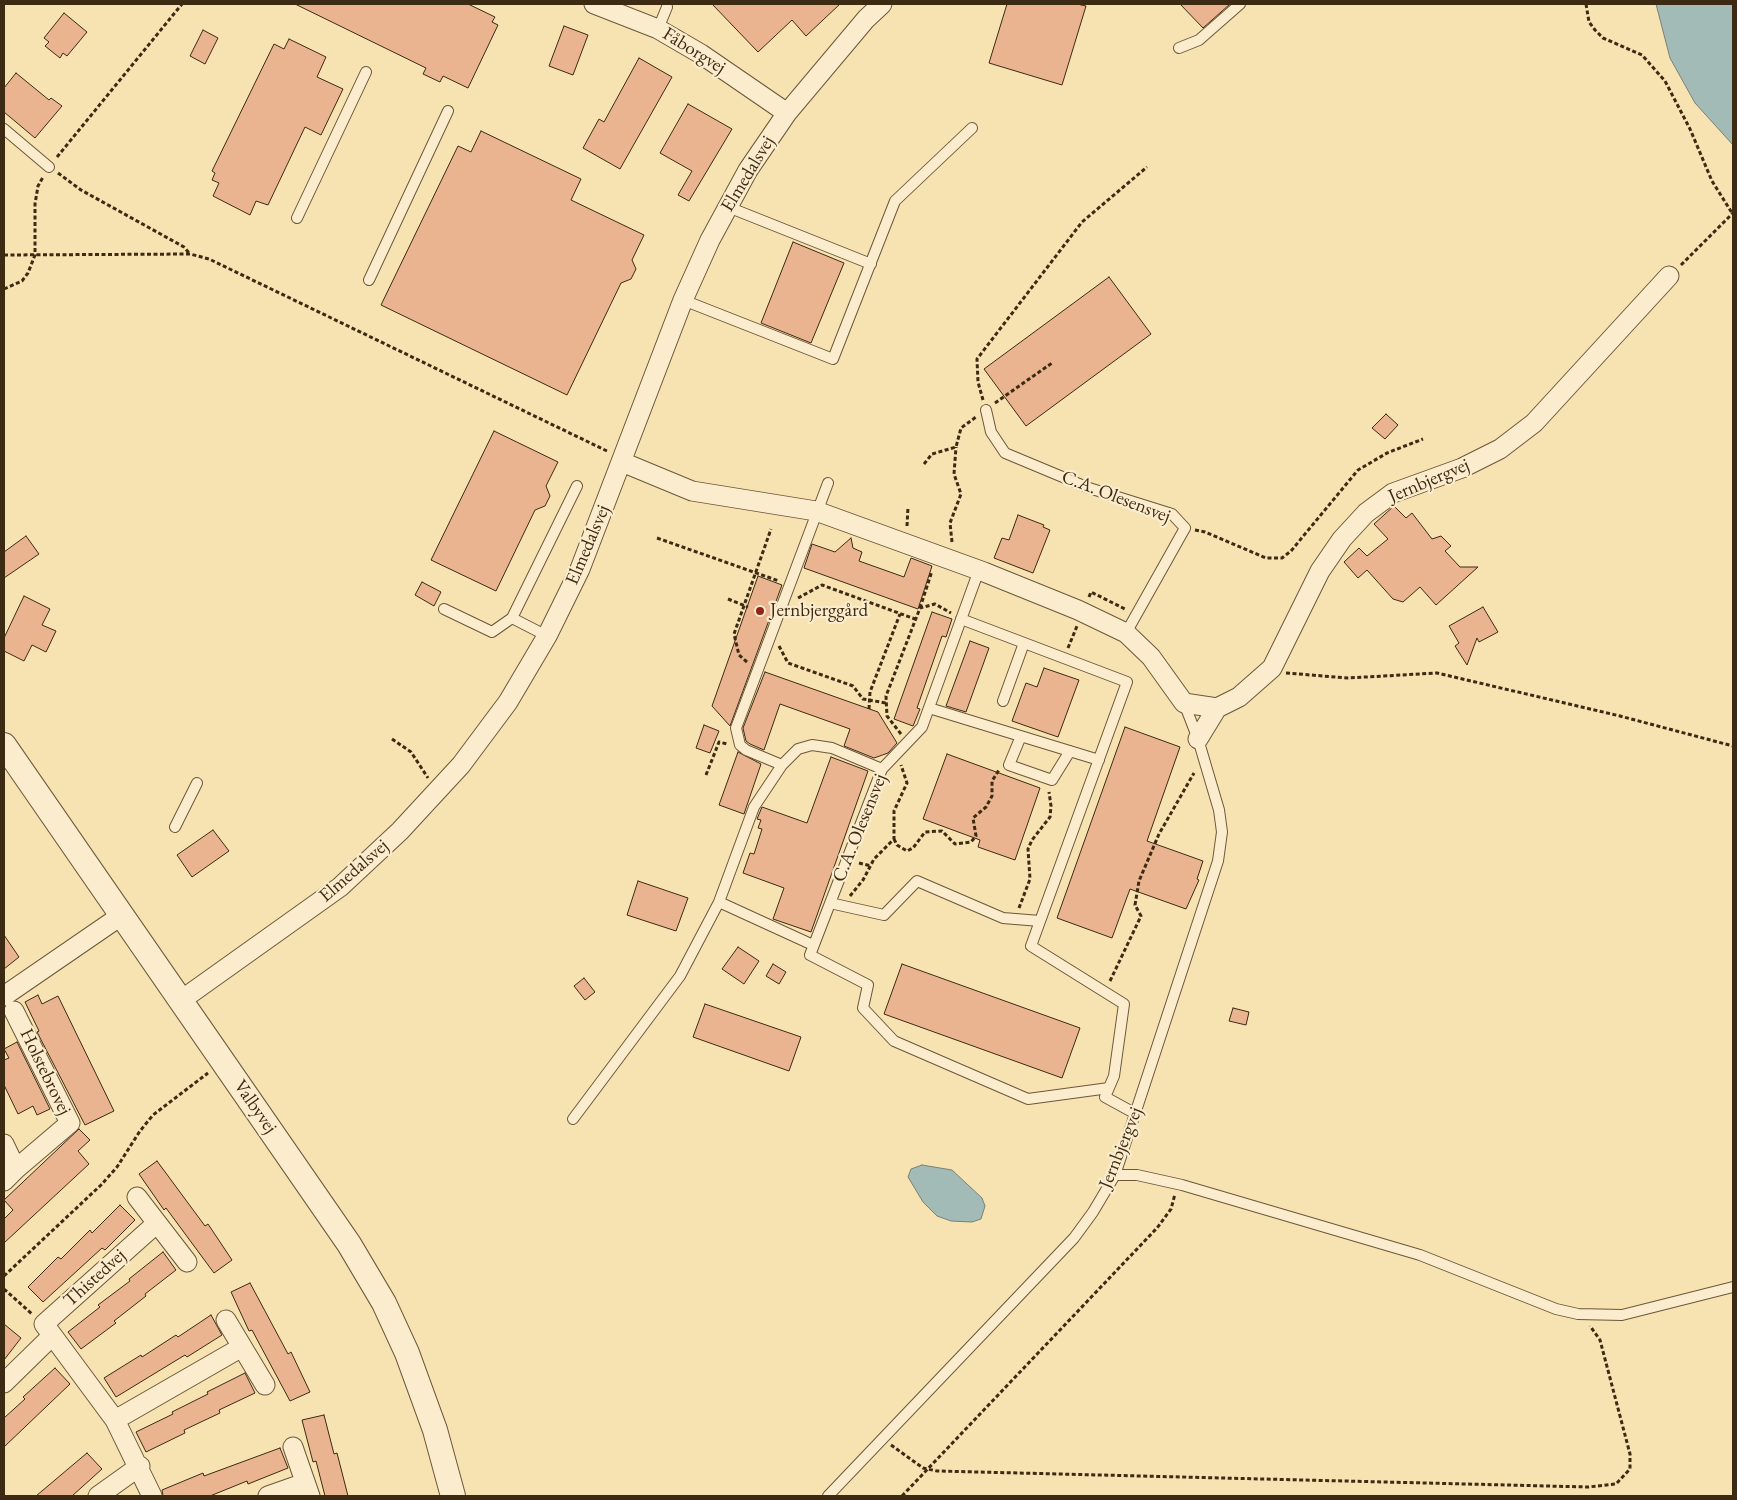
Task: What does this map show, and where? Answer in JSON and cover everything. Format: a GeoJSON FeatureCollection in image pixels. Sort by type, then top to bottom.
{"type":"FeatureCollection","features":[{"type":"Feature","properties":{"kind":"street","name":"Fåborgvej"},"geometry":{"type":"LineString","coordinates":[[594,4],[658,29],[701,54],[787,113]]}},
{"type":"Feature","properties":{"kind":"street","name":"Elmedalsvej"},"geometry":{"type":"LineString","coordinates":[[180,1001],[340,887],[400,831],[437,791],[460,765],[508,702],[547,636],[580,569],[683,300],[728,207],[748,170],[787,113],[866,19],[882,4]]}},
{"type":"Feature","properties":{"kind":"street","name":"Jernbjergvej"},"geometry":{"type":"LineString","coordinates":[[1201,748],[1217,708],[1239,696],[1272,668],[1320,571],[1342,539],[1366,513],[1393,493],[1462,468],[1500,449],[1534,423],[1670,276]]}},
{"type":"Feature","properties":{"kind":"street"},"geometry":{"type":"LineString","coordinates":[[622,462],[692,492],[816,511],[979,570],[1078,610],[1126,633],[1151,657],[1184,703],[1217,708]]}},
{"type":"Feature","properties":{"kind":"street","name":"Valbyvej"},"geometry":{"type":"LineString","coordinates":[[4,744],[349,1244],[384,1303],[410,1362],[435,1430],[453,1496]]}},
{"type":"Feature","properties":{"kind":"street","name":"Holstebrovej"},"geometry":{"type":"LineString","coordinates":[[4,1144],[10,1175],[70,1123],[9,1003],[122,915]]}},
{"type":"Feature","properties":{"kind":"street"},"geometry":{"type":"LineString","coordinates":[[137,1197],[187,1262]]}},
{"type":"Feature","properties":{"kind":"street","name":"Thistedvej"},"geometry":{"type":"LineString","coordinates":[[4,1383],[48,1330],[157,1223]]}},
{"type":"Feature","properties":{"kind":"street"},"geometry":{"type":"LineString","coordinates":[[226,1320],[265,1385]]}},
{"type":"Feature","properties":{"kind":"street"},"geometry":{"type":"LineString","coordinates":[[48,1330],[115,1420],[140,1466],[152,1496]]}},
{"type":"Feature","properties":{"kind":"street"},"geometry":{"type":"LineString","coordinates":[[115,1420],[242,1347]]}},
{"type":"Feature","properties":{"kind":"street"},"geometry":{"type":"LineString","coordinates":[[268,1496],[308,1490],[293,1447]]}},
{"type":"Feature","properties":{"kind":"street"},"geometry":{"type":"LineString","coordinates":[[98,1496],[140,1466]]}},
{"type":"Feature","properties":{"kind":"lane"},"geometry":{"type":"LineString","coordinates":[[1180,48],[1200,40],[1240,4]]}},
{"type":"Feature","properties":{"kind":"lane"},"geometry":{"type":"LineString","coordinates":[[658,29],[667,7]]}},
{"type":"Feature","properties":{"kind":"lane"},"geometry":{"type":"LineString","coordinates":[[298,218],[366,72]]}},
{"type":"Feature","properties":{"kind":"lane"},"geometry":{"type":"LineString","coordinates":[[369,280],[448,111]]}},
{"type":"Feature","properties":{"kind":"lane"},"geometry":{"type":"LineString","coordinates":[[683,300],[833,359],[896,201],[972,128]]}},
{"type":"Feature","properties":{"kind":"lane"},"geometry":{"type":"LineString","coordinates":[[4,129],[49,167]]}},
{"type":"Feature","properties":{"kind":"lane"},"geometry":{"type":"LineString","coordinates":[[728,207],[871,264]]}},
{"type":"Feature","properties":{"kind":"lane","name":"C.A. Olesensvej"},"geometry":{"type":"LineString","coordinates":[[986,410],[991,432],[1005,453],[1089,488],[1172,514],[1185,528],[1126,633]]}},
{"type":"Feature","properties":{"kind":"lane"},"geometry":{"type":"LineString","coordinates":[[782,765],[746,750],[740,745],[736,728],[828,483]]}},
{"type":"Feature","properties":{"kind":"lane"},"geometry":{"type":"LineString","coordinates":[[444,609],[492,632],[512,618],[577,486]]}},
{"type":"Feature","properties":{"kind":"lane","name":"C.A. Olesensvej"},"geometry":{"type":"LineString","coordinates":[[811,950],[882,769],[922,727],[979,570]]}},
{"type":"Feature","properties":{"kind":"lane"},"geometry":{"type":"LineString","coordinates":[[512,618],[547,636]]}},
{"type":"Feature","properties":{"kind":"lane"},"geometry":{"type":"LineString","coordinates":[[961,619],[1127,682],[1031,946],[1124,1004],[1114,1076],[1105,1097],[1136,1114]]}},
{"type":"Feature","properties":{"kind":"lane"},"geometry":{"type":"LineString","coordinates":[[1003,700],[1024,643]]}},
{"type":"Feature","properties":{"kind":"lane","name":"Jernbjergvej"},"geometry":{"type":"LineString","coordinates":[[828,1496],[1074,1238],[1093,1212],[1115,1175],[1218,861],[1222,832],[1219,810],[1201,748],[1184,703]]}},
{"type":"Feature","properties":{"kind":"lane"},"geometry":{"type":"LineString","coordinates":[[929,708],[1099,760]]}},
{"type":"Feature","properties":{"kind":"lane"},"geometry":{"type":"LineString","coordinates":[[1021,736],[1009,765],[1052,780],[1070,751]]}},
{"type":"Feature","properties":{"kind":"lane"},"geometry":{"type":"LineString","coordinates":[[573,1119],[680,976],[719,902],[754,807],[782,765],[798,749],[812,745],[832,748],[882,769]]}},
{"type":"Feature","properties":{"kind":"lane"},"geometry":{"type":"LineString","coordinates":[[175,827],[197,783]]}},
{"type":"Feature","properties":{"kind":"lane"},"geometry":{"type":"LineString","coordinates":[[830,903],[884,915],[917,881],[1003,918],[1040,921]]}},
{"type":"Feature","properties":{"kind":"lane"},"geometry":{"type":"LineString","coordinates":[[719,902],[811,950],[868,985],[863,1008],[894,1041],[1028,1099],[1109,1088]]}},
{"type":"Feature","properties":{"kind":"lane"},"geometry":{"type":"LineString","coordinates":[[1115,1175],[1137,1175],[1178,1184],[1420,1255],[1556,1309],[1578,1314],[1622,1315],[1733,1287]]}},
{"type":"Feature","properties":{"kind":"path"},"geometry":{"type":"LineString","coordinates":[[4,289],[22,281],[28,273],[35,255],[35,204],[38,186],[49,167],[182,4]]}},
{"type":"Feature","properties":{"kind":"path"},"geometry":{"type":"LineString","coordinates":[[1586,4],[1589,22],[1603,38],[1642,55],[1665,81],[1690,129],[1712,182],[1732,213],[1670,276]]}},
{"type":"Feature","properties":{"kind":"path"},"geometry":{"type":"LineString","coordinates":[[49,167],[82,190],[184,247],[190,254]]}},
{"type":"Feature","properties":{"kind":"path"},"geometry":{"type":"LineString","coordinates":[[986,410],[978,382],[977,359],[1082,222],[1147,167]]}},
{"type":"Feature","properties":{"kind":"path"},"geometry":{"type":"LineString","coordinates":[[4,255],[190,254],[209,259],[612,454],[622,462]]}},
{"type":"Feature","properties":{"kind":"path"},"geometry":{"type":"LineString","coordinates":[[1185,528],[1205,532],[1266,558],[1282,558],[1291,551],[1358,470],[1387,453],[1423,439]]}},
{"type":"Feature","properties":{"kind":"path"},"geometry":{"type":"LineString","coordinates":[[952,561],[950,523],[961,494],[954,474],[956,447]]}},
{"type":"Feature","properties":{"kind":"path"},"geometry":{"type":"LineString","coordinates":[[758,670],[739,655],[734,634],[746,606],[772,529]]}},
{"type":"Feature","properties":{"kind":"path"},"geometry":{"type":"LineString","coordinates":[[657,538],[789,584]]}},
{"type":"Feature","properties":{"kind":"path"},"geometry":{"type":"LineString","coordinates":[[784,599],[791,602],[822,585],[915,619]]}},
{"type":"Feature","properties":{"kind":"path"},"geometry":{"type":"LineString","coordinates":[[1091,592],[1136,615]]}},
{"type":"Feature","properties":{"kind":"path"},"geometry":{"type":"LineString","coordinates":[[728,599],[746,606]]}},
{"type":"Feature","properties":{"kind":"path"},"geometry":{"type":"LineString","coordinates":[[907,742],[887,716],[886,696],[915,619],[920,608],[935,604],[961,619]]}},
{"type":"Feature","properties":{"kind":"path"},"geometry":{"type":"LineString","coordinates":[[869,709],[868,700],[900,614]]}},
{"type":"Feature","properties":{"kind":"path"},"geometry":{"type":"LineString","coordinates":[[769,639],[776,642],[788,663],[853,686],[863,699],[886,702]]}},
{"type":"Feature","properties":{"kind":"path"},"geometry":{"type":"LineString","coordinates":[[1272,668],[1287,674],[1348,678],[1438,673],[1620,716],[1733,746]]}},
{"type":"Feature","properties":{"kind":"path"},"geometry":{"type":"LineString","coordinates":[[392,739],[411,752],[437,791]]}},
{"type":"Feature","properties":{"kind":"path"},"geometry":{"type":"LineString","coordinates":[[706,775],[719,742],[728,744],[739,739]]}},
{"type":"Feature","properties":{"kind":"path"},"geometry":{"type":"LineString","coordinates":[[1105,992],[1141,916],[1135,905],[1139,881],[1201,748]]}},
{"type":"Feature","properties":{"kind":"path"},"geometry":{"type":"LineString","coordinates":[[894,756],[904,769],[907,783],[894,810],[894,838],[897,845],[907,851],[913,848],[925,832],[942,831],[955,844],[971,842],[976,836],[973,818],[986,807],[992,796],[992,781],[996,771],[1009,765]]}},
{"type":"Feature","properties":{"kind":"path"},"geometry":{"type":"LineString","coordinates":[[1016,919],[1021,898],[1030,879],[1028,849],[1032,840],[1050,817],[1051,806],[1048,795],[1052,780]]}},
{"type":"Feature","properties":{"kind":"path"},"geometry":{"type":"LineString","coordinates":[[846,907],[849,897],[863,880],[874,859],[894,838]]}},
{"type":"Feature","properties":{"kind":"path"},"geometry":{"type":"LineString","coordinates":[[4,1274],[102,1185],[117,1167],[140,1131],[153,1115],[223,1062]]}},
{"type":"Feature","properties":{"kind":"path"},"geometry":{"type":"LineString","coordinates":[[902,1496],[1157,1228],[1171,1209],[1178,1184]]}},
{"type":"Feature","properties":{"kind":"path"},"geometry":{"type":"LineString","coordinates":[[4,1289],[48,1330]]}},
{"type":"Feature","properties":{"kind":"path"},"geometry":{"type":"LineString","coordinates":[[883,1438],[927,1469],[1588,1488],[1616,1484],[1630,1469],[1630,1454],[1600,1340],[1578,1314]]}},
{"type":"Feature","properties":{"kind":"water"},"geometry":{"type":"Polygon","coordinates":[[[1656,4],[1733,4],[1733,145],[1695,103],[1670,58],[1656,4]]]}},
{"type":"Feature","properties":{"kind":"water"},"geometry":{"type":"Polygon","coordinates":[[[922,1165],[952,1170],[982,1198],[985,1206],[981,1219],[972,1222],[951,1221],[937,1216],[923,1202],[908,1177],[911,1169],[922,1165]]]}},
{"type":"Feature","properties":{"kind":"building"},"geometry":{"type":"Polygon","coordinates":[[[295,4],[468,4],[495,17],[492,22],[498,25],[468,88],[443,76],[440,82],[423,74],[426,68],[295,4]]]}},
{"type":"Feature","properties":{"kind":"building"},"geometry":{"type":"Polygon","coordinates":[[[712,4],[840,4],[806,36],[792,20],[758,52],[712,4]]]}},
{"type":"Feature","properties":{"kind":"building"},"geometry":{"type":"Polygon","coordinates":[[[1007,4],[1077,4],[1086,6],[1062,85],[989,63],[1007,4]]]}},
{"type":"Feature","properties":{"kind":"building"},"geometry":{"type":"Polygon","coordinates":[[[1180,4],[1230,4],[1203,28],[1180,4]]]}},
{"type":"Feature","properties":{"kind":"building"},"geometry":{"type":"Polygon","coordinates":[[[64,13],[87,32],[67,56],[63,53],[60,58],[45,46],[49,42],[44,38],[64,13]]]}},
{"type":"Feature","properties":{"kind":"building"},"geometry":{"type":"Polygon","coordinates":[[[564,26],[588,35],[573,75],[549,66],[564,26]]]}},
{"type":"Feature","properties":{"kind":"building"},"geometry":{"type":"Polygon","coordinates":[[[203,30],[218,38],[205,64],[190,56],[203,30]]]}},
{"type":"Feature","properties":{"kind":"building"},"geometry":{"type":"Polygon","coordinates":[[[289,39],[326,57],[317,77],[343,89],[321,135],[305,127],[268,205],[256,201],[250,215],[213,196],[219,183],[212,180],[215,173],[212,171],[274,44],[284,49],[289,39]]]}},
{"type":"Feature","properties":{"kind":"building"},"geometry":{"type":"Polygon","coordinates":[[[639,58],[672,77],[620,169],[583,148],[599,119],[604,122],[639,58]]]}},
{"type":"Feature","properties":{"kind":"building"},"geometry":{"type":"Polygon","coordinates":[[[16,73],[49,100],[51,98],[62,106],[35,138],[4,112],[4,88],[16,73]]]}},
{"type":"Feature","properties":{"kind":"building"},"geometry":{"type":"Polygon","coordinates":[[[688,104],[732,129],[689,201],[678,195],[692,171],[660,153],[688,104]]]}},
{"type":"Feature","properties":{"kind":"building"},"geometry":{"type":"Polygon","coordinates":[[[481,131],[581,179],[571,200],[644,235],[632,260],[636,269],[631,279],[621,283],[567,395],[381,305],[458,146],[471,152],[481,131]]]}},
{"type":"Feature","properties":{"kind":"building"},"geometry":{"type":"Polygon","coordinates":[[[793,242],[844,263],[811,343],[761,323],[793,242]]]}},
{"type":"Feature","properties":{"kind":"building"},"geometry":{"type":"Polygon","coordinates":[[[1109,277],[1151,334],[1026,426],[984,369],[1109,277]]]}},
{"type":"Feature","properties":{"kind":"building"},"geometry":{"type":"Polygon","coordinates":[[[1386,414],[1398,425],[1385,439],[1372,428],[1386,414]]]}},
{"type":"Feature","properties":{"kind":"building"},"geometry":{"type":"Polygon","coordinates":[[[494,431],[558,462],[546,486],[550,496],[545,506],[535,510],[496,591],[431,560],[494,431]]]}},
{"type":"Feature","properties":{"kind":"building"},"geometry":{"type":"Polygon","coordinates":[[[1394,506],[1406,518],[1412,513],[1432,539],[1441,536],[1451,546],[1445,551],[1460,567],[1478,567],[1436,605],[1420,587],[1403,602],[1393,599],[1367,570],[1358,578],[1344,562],[1359,548],[1367,556],[1388,539],[1374,524],[1394,506]]]}},
{"type":"Feature","properties":{"kind":"building"},"geometry":{"type":"Polygon","coordinates":[[[1018,515],[1044,525],[1043,527],[1050,530],[1033,573],[994,558],[1002,538],[1009,540],[1018,515]]]}},
{"type":"Feature","properties":{"kind":"building"},"geometry":{"type":"Polygon","coordinates":[[[26,536],[39,554],[4,578],[4,552],[26,536]]]}},
{"type":"Feature","properties":{"kind":"building"},"geometry":{"type":"Polygon","coordinates":[[[851,538],[853,548],[862,552],[859,561],[904,577],[911,558],[932,566],[918,609],[804,568],[812,544],[835,552],[851,538]]]}},
{"type":"Feature","properties":{"kind":"building"},"geometry":{"type":"Polygon","coordinates":[[[758,576],[782,585],[730,726],[712,706],[758,576]]]}},
{"type":"Feature","properties":{"kind":"building"},"geometry":{"type":"Polygon","coordinates":[[[422,582],[441,592],[434,606],[415,595],[422,582]]]}},
{"type":"Feature","properties":{"kind":"building"},"geometry":{"type":"Polygon","coordinates":[[[24,596],[50,609],[42,625],[56,631],[46,652],[32,645],[24,661],[4,651],[4,638],[24,596]]]}},
{"type":"Feature","properties":{"kind":"building"},"geometry":{"type":"Polygon","coordinates":[[[1483,607],[1498,632],[1479,642],[1477,638],[1467,665],[1455,646],[1459,643],[1449,626],[1483,607]]]}},
{"type":"Feature","properties":{"kind":"building"},"geometry":{"type":"Polygon","coordinates":[[[932,612],[952,619],[946,637],[942,636],[917,708],[920,709],[913,726],[894,719],[932,612]]]}},
{"type":"Feature","properties":{"kind":"building"},"geometry":{"type":"Polygon","coordinates":[[[970,641],[989,648],[966,712],[946,706],[970,641]]]}},
{"type":"Feature","properties":{"kind":"building"},"geometry":{"type":"Polygon","coordinates":[[[1044,668],[1079,680],[1058,737],[1012,721],[1026,683],[1037,687],[1044,668]]]}},
{"type":"Feature","properties":{"kind":"building"},"geometry":{"type":"Polygon","coordinates":[[[765,672],[878,712],[897,743],[888,753],[874,758],[844,746],[850,729],[780,704],[764,750],[750,744],[746,741],[743,728],[765,672]]]}},
{"type":"Feature","properties":{"kind":"building"},"geometry":{"type":"Polygon","coordinates":[[[704,725],[719,731],[710,753],[696,748],[704,725]]]}},
{"type":"Feature","properties":{"kind":"building"},"geometry":{"type":"Polygon","coordinates":[[[1125,727],[1180,747],[1147,841],[1203,861],[1197,879],[1199,880],[1186,909],[1130,889],[1112,938],[1057,918],[1125,727]]]}},
{"type":"Feature","properties":{"kind":"building"},"geometry":{"type":"Polygon","coordinates":[[[738,752],[761,764],[744,814],[719,805],[738,752]]]}},
{"type":"Feature","properties":{"kind":"building"},"geometry":{"type":"Polygon","coordinates":[[[947,754],[1040,788],[1015,860],[978,847],[980,840],[923,819],[947,754]]]}},
{"type":"Feature","properties":{"kind":"building"},"geometry":{"type":"Polygon","coordinates":[[[831,757],[868,771],[811,932],[773,919],[784,888],[743,873],[750,853],[754,854],[762,829],[758,828],[761,820],[757,819],[762,807],[807,823],[831,757]]]}},
{"type":"Feature","properties":{"kind":"building"},"geometry":{"type":"Polygon","coordinates":[[[213,830],[229,851],[192,877],[177,855],[213,830]]]}},
{"type":"Feature","properties":{"kind":"building"},"geometry":{"type":"Polygon","coordinates":[[[638,881],[688,898],[676,931],[627,915],[638,881]]]}},
{"type":"Feature","properties":{"kind":"building"},"geometry":{"type":"Polygon","coordinates":[[[4,935],[19,957],[4,969],[4,935]]]}},
{"type":"Feature","properties":{"kind":"building"},"geometry":{"type":"Polygon","coordinates":[[[738,947],[759,961],[744,984],[722,969],[738,947]]]}},
{"type":"Feature","properties":{"kind":"building"},"geometry":{"type":"Polygon","coordinates":[[[773,964],[786,972],[779,984],[766,976],[773,964]]]}},
{"type":"Feature","properties":{"kind":"building"},"geometry":{"type":"Polygon","coordinates":[[[902,964],[1080,1028],[1062,1078],[884,1014],[902,964]]]}},
{"type":"Feature","properties":{"kind":"building"},"geometry":{"type":"Polygon","coordinates":[[[584,978],[595,992],[585,1000],[574,986],[584,978]]]}},
{"type":"Feature","properties":{"kind":"building"},"geometry":{"type":"Polygon","coordinates":[[[38,995],[42,1004],[58,996],[114,1111],[85,1125],[37,1032],[39,1031],[25,1002],[38,995]]]}},
{"type":"Feature","properties":{"kind":"building"},"geometry":{"type":"Polygon","coordinates":[[[705,1004],[801,1037],[789,1071],[693,1037],[705,1004]]]}},
{"type":"Feature","properties":{"kind":"building"},"geometry":{"type":"Polygon","coordinates":[[[1233,1008],[1249,1012],[1246,1025],[1229,1021],[1233,1008]]]}},
{"type":"Feature","properties":{"kind":"building"},"geometry":{"type":"Polygon","coordinates":[[[17,1042],[50,1109],[37,1115],[33,1106],[18,1114],[4,1085],[4,1060],[9,1058],[4,1049],[17,1042]]]}},
{"type":"Feature","properties":{"kind":"building"},"geometry":{"type":"Polygon","coordinates":[[[79,1129],[90,1140],[78,1151],[89,1164],[4,1243],[4,1219],[13,1210],[4,1200],[79,1129]]]}},
{"type":"Feature","properties":{"kind":"building"},"geometry":{"type":"Polygon","coordinates":[[[157,1161],[205,1226],[208,1224],[232,1260],[214,1273],[166,1208],[164,1210],[139,1174],[157,1161]]]}},
{"type":"Feature","properties":{"kind":"building"},"geometry":{"type":"Polygon","coordinates":[[[120,1205],[135,1220],[105,1250],[102,1248],[43,1302],[28,1287],[58,1257],[61,1259],[90,1230],[92,1233],[120,1205]]]}},
{"type":"Feature","properties":{"kind":"building"},"geometry":{"type":"Polygon","coordinates":[[[163,1252],[176,1270],[114,1321],[116,1323],[81,1349],[68,1332],[163,1252]]]}},
{"type":"Feature","properties":{"kind":"building"},"geometry":{"type":"Polygon","coordinates":[[[250,1283],[288,1354],[291,1352],[310,1392],[290,1401],[252,1330],[249,1331],[231,1292],[250,1283]]]}},
{"type":"Feature","properties":{"kind":"building"},"geometry":{"type":"Polygon","coordinates":[[[211,1315],[222,1335],[116,1397],[104,1378],[176,1335],[178,1337],[211,1315]]]}},
{"type":"Feature","properties":{"kind":"building"},"geometry":{"type":"Polygon","coordinates":[[[4,1324],[21,1338],[4,1360],[4,1324]]]}},
{"type":"Feature","properties":{"kind":"building"},"geometry":{"type":"Polygon","coordinates":[[[55,1368],[70,1384],[4,1447],[4,1418],[25,1399],[23,1397],[55,1368]]]}},
{"type":"Feature","properties":{"kind":"building"},"geometry":{"type":"Polygon","coordinates":[[[245,1373],[255,1393],[219,1410],[220,1413],[184,1430],[185,1433],[146,1452],[136,1432],[173,1414],[172,1412],[208,1394],[207,1392],[245,1373]]]}},
{"type":"Feature","properties":{"kind":"building"},"geometry":{"type":"Polygon","coordinates":[[[324,1415],[334,1454],[337,1453],[348,1496],[325,1496],[316,1461],[313,1462],[302,1420],[324,1415]]]}},
{"type":"Feature","properties":{"kind":"building"},"geometry":{"type":"Polygon","coordinates":[[[280,1448],[288,1468],[248,1484],[247,1481],[210,1496],[163,1496],[162,1490],[203,1473],[204,1476],[280,1448]]]}},
{"type":"Feature","properties":{"kind":"building"},"geometry":{"type":"Polygon","coordinates":[[[87,1453],[102,1469],[72,1496],[36,1496],[87,1453]]]}},
{"type":"Feature","properties":{"kind":"place","name":"Jernbjerggård"},"geometry":{"type":"Point","coordinates":[760,611]}}]}
